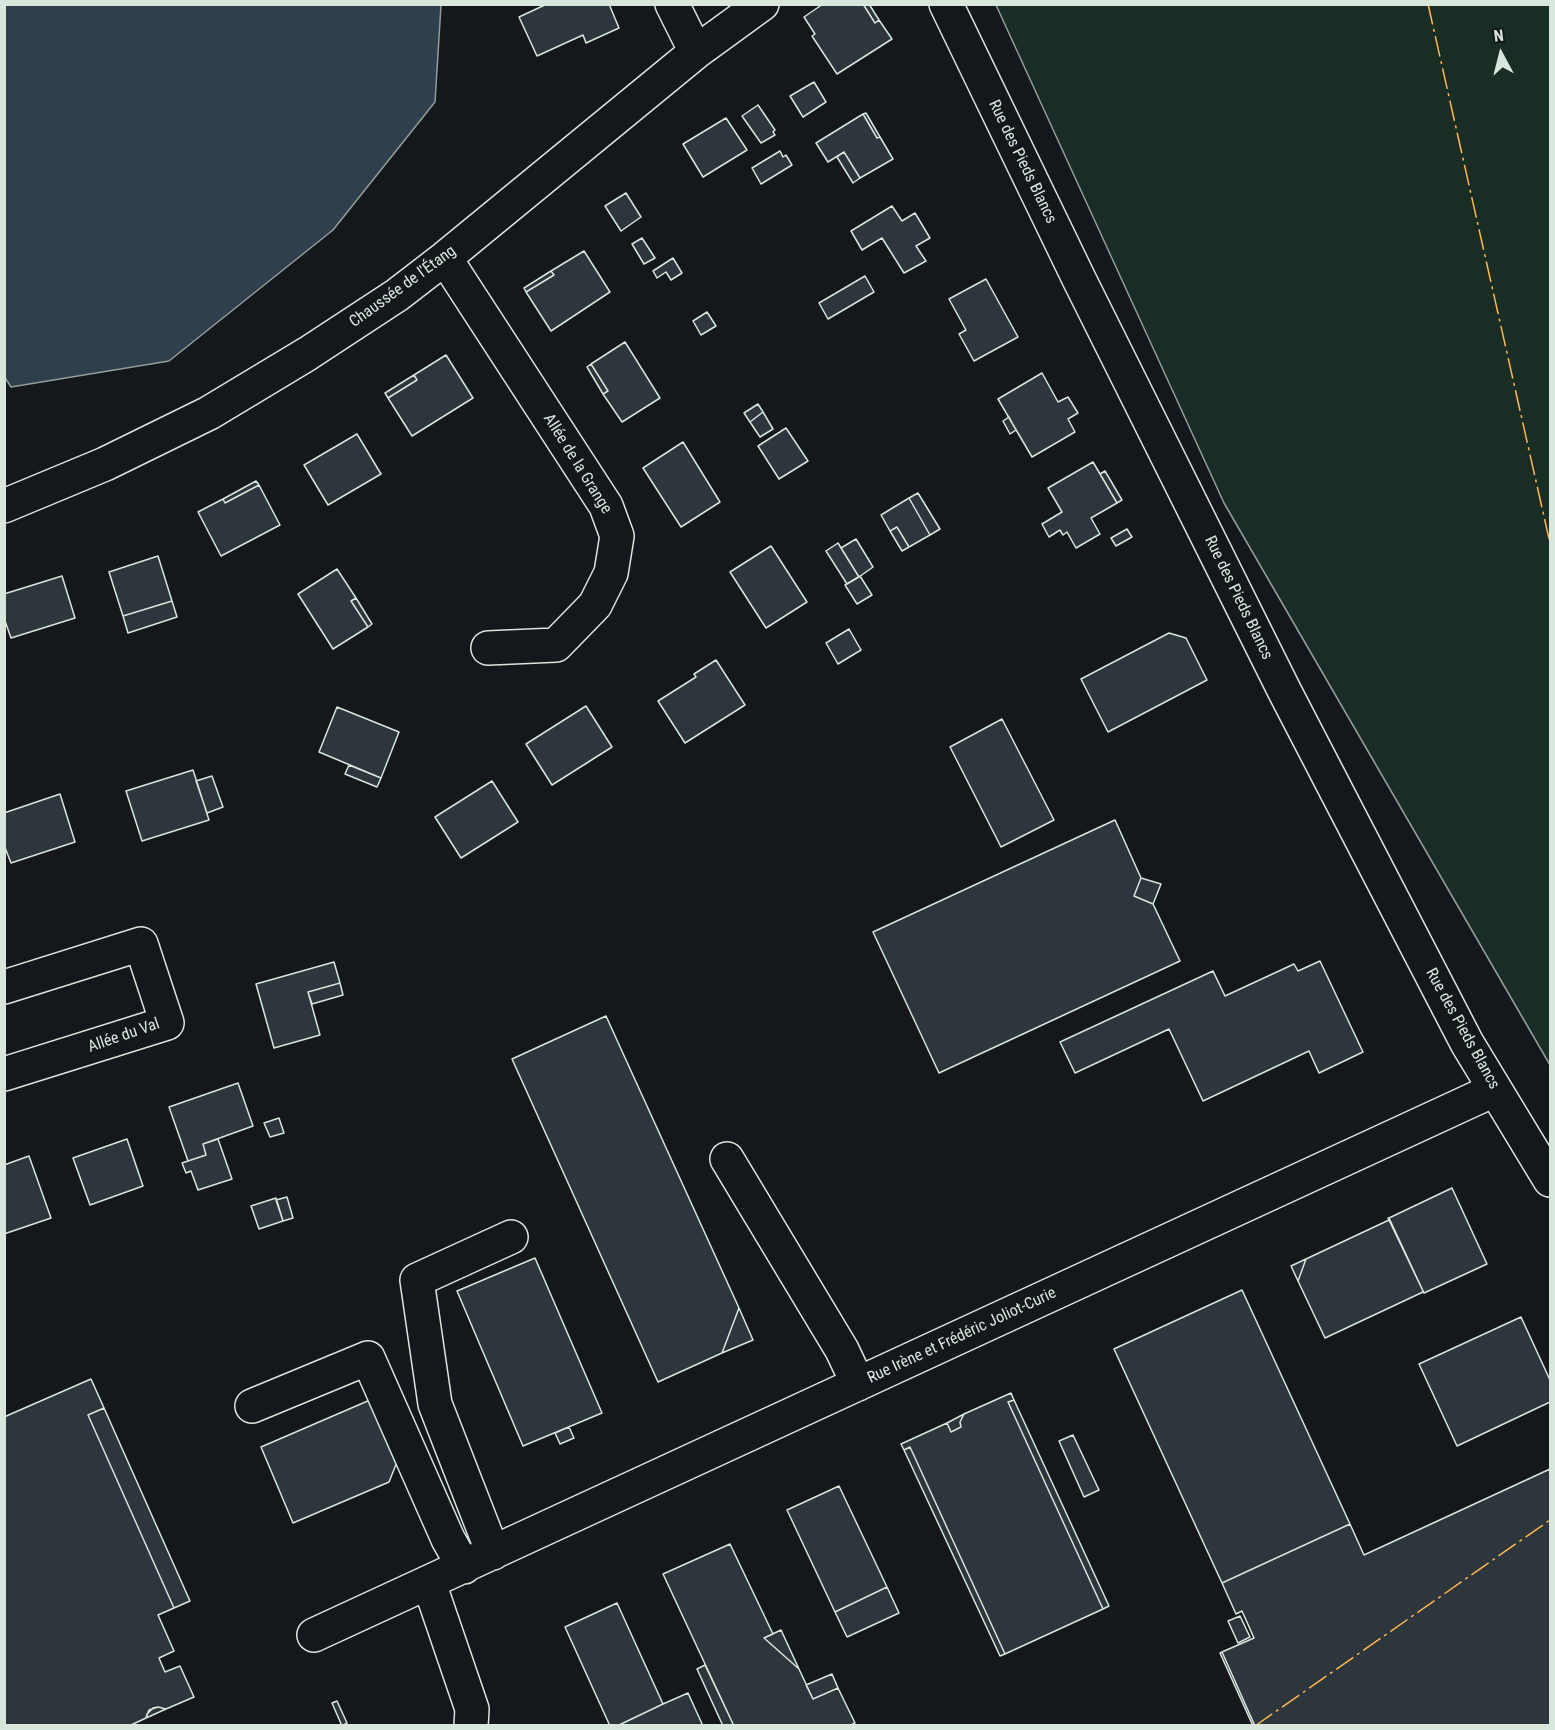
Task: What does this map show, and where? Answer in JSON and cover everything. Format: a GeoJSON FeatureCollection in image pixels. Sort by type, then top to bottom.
{"type":"FeatureCollection","features":[{"type":"Feature","properties":{"kind":"street"},"geometry":{"type":"LineString","coordinates":[[672,4],[696,52]]}},
{"type":"Feature","properties":{"kind":"street","name":"Chaussée de l'Étang"},"geometry":{"type":"LineString","coordinates":[[4,506],[105,464],[209,413],[317,348],[397,295],[445,258],[696,52],[762,4]]}},
{"type":"Feature","properties":{"kind":"street","name":"Rue des Pieds Blancs"},"geometry":{"type":"LineString","coordinates":[[946,4],[1079,279],[1285,692],[1467,1043],[1551,1180]]}},
{"type":"Feature","properties":{"kind":"street","name":"Allée de la Grange"},"geometry":{"type":"LineString","coordinates":[[445,258],[606,506],[617,536],[611,573],[595,605],[556,645],[488,648]]}},
{"type":"Feature","properties":{"kind":"street","name":"Allée du Val"},"geometry":{"type":"LineString","coordinates":[[4,987],[141,944],[167,1023],[4,1074]]}},
{"type":"Feature","properties":{"kind":"street","name":"Rue Irène et Frédéric Joliot-Curie"},"geometry":{"type":"LineString","coordinates":[[314,1635],[1494,1090]]}},
{"type":"Feature","properties":{"kind":"street"},"geometry":{"type":"LineString","coordinates":[[728,1160],[842,1350],[858,1384]]}},
{"type":"Feature","properties":{"kind":"street"},"geometry":{"type":"LineString","coordinates":[[493,1553],[435,1404],[417,1280],[511,1237]]}},
{"type":"Feature","properties":{"kind":"street"},"geometry":{"type":"LineString","coordinates":[[252,1406],[368,1358],[448,1539],[464,1567]]}},
{"type":"Feature","properties":{"kind":"street"},"geometry":{"type":"LineString","coordinates":[[429,1582],[472,1709],[471,1725]]}},
{"type":"Feature","properties":{"kind":"green space"},"geometry":{"type":"Polygon","coordinates":[[[996,5],[1550,5],[1550,1065],[1224,503],[996,5]]]}},
{"type":"Feature","properties":{"kind":"water"},"geometry":{"type":"Polygon","coordinates":[[[5,4],[441,5],[435,102],[333,230],[169,361],[11,387],[4,376],[5,4]]]}},
{"type":"Feature","properties":{"kind":"building"},"geometry":{"type":"Polygon","coordinates":[[[547,4],[609,4],[619,28],[586,43],[583,35],[537,56],[519,17],[547,4]]]}},
{"type":"Feature","properties":{"kind":"building"},"geometry":{"type":"Polygon","coordinates":[[[823,4],[863,4],[875,23],[879,20],[892,39],[837,74],[812,36],[815,34],[804,17],[823,4]]]}},
{"type":"Feature","properties":{"kind":"building"},"geometry":{"type":"Polygon","coordinates":[[[863,4],[869,4],[879,20],[875,23],[863,4]]]}},
{"type":"Feature","properties":{"kind":"building"},"geometry":{"type":"Polygon","coordinates":[[[814,82],[826,102],[803,117],[790,96],[814,82]]]}},
{"type":"Feature","properties":{"kind":"building"},"geometry":{"type":"Polygon","coordinates":[[[758,105],[775,130],[773,132],[775,135],[761,143],[742,116],[758,105]]]}},
{"type":"Feature","properties":{"kind":"building"},"geometry":{"type":"Polygon","coordinates":[[[866,113],[880,137],[877,138],[863,114],[866,113]]]}},
{"type":"Feature","properties":{"kind":"building"},"geometry":{"type":"Polygon","coordinates":[[[863,114],[893,159],[860,178],[844,152],[828,162],[816,143],[863,114]]]}},
{"type":"Feature","properties":{"kind":"building"},"geometry":{"type":"Polygon","coordinates":[[[726,118],[747,150],[703,177],[683,144],[726,118]]]}},
{"type":"Feature","properties":{"kind":"building"},"geometry":{"type":"Polygon","coordinates":[[[780,151],[783,157],[786,155],[792,165],[761,184],[752,168],[780,151]]]}},
{"type":"Feature","properties":{"kind":"building"},"geometry":{"type":"Polygon","coordinates":[[[844,152],[860,178],[853,183],[837,157],[844,152]]]}},
{"type":"Feature","properties":{"kind":"building"},"geometry":{"type":"Polygon","coordinates":[[[626,193],[641,217],[621,231],[605,206],[626,193]]]}},
{"type":"Feature","properties":{"kind":"building"},"geometry":{"type":"Polygon","coordinates":[[[892,206],[902,221],[915,213],[930,238],[916,246],[926,261],[904,273],[882,238],[862,250],[851,231],[892,206]]]}},
{"type":"Feature","properties":{"kind":"building"},"geometry":{"type":"Polygon","coordinates":[[[642,238],[655,258],[644,264],[632,244],[642,238]]]}},
{"type":"Feature","properties":{"kind":"building"},"geometry":{"type":"Polygon","coordinates":[[[584,251],[610,292],[551,331],[526,292],[554,275],[551,271],[584,251]]]}},
{"type":"Feature","properties":{"kind":"building"},"geometry":{"type":"Polygon","coordinates":[[[673,258],[682,273],[671,280],[666,272],[657,278],[653,271],[673,258]]]}},
{"type":"Feature","properties":{"kind":"building"},"geometry":{"type":"Polygon","coordinates":[[[551,271],[554,275],[526,292],[524,288],[551,271]]]}},
{"type":"Feature","properties":{"kind":"building"},"geometry":{"type":"Polygon","coordinates":[[[865,276],[874,292],[828,319],[819,303],[865,276]]]}},
{"type":"Feature","properties":{"kind":"building"},"geometry":{"type":"Polygon","coordinates":[[[986,279],[1018,337],[974,361],[959,334],[966,330],[949,299],[986,279]]]}},
{"type":"Feature","properties":{"kind":"building"},"geometry":{"type":"Polygon","coordinates":[[[707,312],[716,326],[701,335],[693,321],[707,312]]]}},
{"type":"Feature","properties":{"kind":"building"},"geometry":{"type":"Polygon","coordinates":[[[625,342],[660,398],[622,422],[603,394],[608,391],[591,364],[625,342]]]}},
{"type":"Feature","properties":{"kind":"building"},"geometry":{"type":"Polygon","coordinates":[[[446,355],[473,398],[412,436],[388,398],[417,380],[414,375],[446,355]]]}},
{"type":"Feature","properties":{"kind":"building"},"geometry":{"type":"Polygon","coordinates":[[[591,364],[608,391],[603,394],[587,367],[591,364]]]}},
{"type":"Feature","properties":{"kind":"building"},"geometry":{"type":"Polygon","coordinates":[[[1042,373],[1058,402],[1068,397],[1078,413],[1068,419],[1075,432],[1032,457],[998,399],[1042,373]]]}},
{"type":"Feature","properties":{"kind":"building"},"geometry":{"type":"Polygon","coordinates":[[[414,375],[417,380],[388,398],[385,393],[414,375]]]}},
{"type":"Feature","properties":{"kind":"building"},"geometry":{"type":"Polygon","coordinates":[[[758,404],[763,412],[750,422],[744,413],[758,404]]]}},
{"type":"Feature","properties":{"kind":"building"},"geometry":{"type":"Polygon","coordinates":[[[763,412],[773,429],[760,437],[750,422],[763,412]]]}},
{"type":"Feature","properties":{"kind":"building"},"geometry":{"type":"Polygon","coordinates":[[[1009,417],[1016,430],[1010,434],[1003,421],[1009,417]]]}},
{"type":"Feature","properties":{"kind":"building"},"geometry":{"type":"Polygon","coordinates":[[[786,428],[808,461],[779,479],[758,446],[786,428]]]}},
{"type":"Feature","properties":{"kind":"building"},"geometry":{"type":"Polygon","coordinates":[[[357,434],[381,474],[328,505],[304,465],[357,434]]]}},
{"type":"Feature","properties":{"kind":"building"},"geometry":{"type":"Polygon","coordinates":[[[683,442],[720,502],[681,527],[643,468],[683,442]]]}},
{"type":"Feature","properties":{"kind":"building"},"geometry":{"type":"Polygon","coordinates":[[[1093,462],[1117,503],[1091,518],[1100,534],[1076,548],[1067,532],[1063,535],[1060,530],[1049,537],[1042,524],[1062,512],[1048,488],[1093,462]]]}},
{"type":"Feature","properties":{"kind":"building"},"geometry":{"type":"Polygon","coordinates":[[[1105,471],[1122,500],[1117,503],[1100,474],[1105,471]]]}},
{"type":"Feature","properties":{"kind":"building"},"geometry":{"type":"Polygon","coordinates":[[[256,481],[259,485],[225,503],[223,499],[256,481]]]}},
{"type":"Feature","properties":{"kind":"building"},"geometry":{"type":"Polygon","coordinates":[[[259,485],[280,525],[221,556],[198,512],[223,499],[225,503],[259,485]]]}},
{"type":"Feature","properties":{"kind":"building"},"geometry":{"type":"Polygon","coordinates":[[[918,493],[940,529],[930,535],[909,498],[918,493]]]}},
{"type":"Feature","properties":{"kind":"building"},"geometry":{"type":"Polygon","coordinates":[[[909,498],[930,535],[909,547],[897,527],[890,531],[881,515],[909,498]]]}},
{"type":"Feature","properties":{"kind":"building"},"geometry":{"type":"Polygon","coordinates":[[[897,527],[909,547],[902,551],[890,531],[897,527]]]}},
{"type":"Feature","properties":{"kind":"building"},"geometry":{"type":"Polygon","coordinates":[[[1127,529],[1132,537],[1116,546],[1111,538],[1127,529]]]}},
{"type":"Feature","properties":{"kind":"building"},"geometry":{"type":"Polygon","coordinates":[[[856,539],[873,567],[859,577],[841,548],[856,539]]]}},
{"type":"Feature","properties":{"kind":"building"},"geometry":{"type":"Polygon","coordinates":[[[838,543],[859,577],[847,584],[826,551],[838,543]]]}},
{"type":"Feature","properties":{"kind":"building"},"geometry":{"type":"Polygon","coordinates":[[[771,546],[807,602],[766,628],[730,572],[771,546]]]}},
{"type":"Feature","properties":{"kind":"building"},"geometry":{"type":"Polygon","coordinates":[[[158,556],[172,601],[123,616],[109,572],[158,556]]]}},
{"type":"Feature","properties":{"kind":"building"},"geometry":{"type":"Polygon","coordinates":[[[337,569],[356,598],[351,601],[368,627],[333,649],[298,594],[337,569]]]}},
{"type":"Feature","properties":{"kind":"building"},"geometry":{"type":"Polygon","coordinates":[[[62,576],[75,618],[11,638],[4,618],[4,594],[62,576]]]}},
{"type":"Feature","properties":{"kind":"building"},"geometry":{"type":"Polygon","coordinates":[[[860,576],[872,595],[857,604],[845,585],[860,576]]]}},
{"type":"Feature","properties":{"kind":"building"},"geometry":{"type":"Polygon","coordinates":[[[356,598],[372,624],[368,627],[351,601],[356,598]]]}},
{"type":"Feature","properties":{"kind":"building"},"geometry":{"type":"Polygon","coordinates":[[[172,601],[177,617],[128,633],[123,616],[172,601]]]}},
{"type":"Feature","properties":{"kind":"building"},"geometry":{"type":"Polygon","coordinates":[[[849,629],[861,650],[838,664],[826,643],[849,629]]]}},
{"type":"Feature","properties":{"kind":"building"},"geometry":{"type":"Polygon","coordinates":[[[1169,633],[1186,638],[1207,680],[1108,732],[1081,679],[1169,633]]]}},
{"type":"Feature","properties":{"kind":"building"},"geometry":{"type":"Polygon","coordinates":[[[716,660],[745,705],[685,743],[658,701],[696,677],[694,674],[716,660]]]}},
{"type":"Feature","properties":{"kind":"building"},"geometry":{"type":"Polygon","coordinates":[[[586,706],[612,747],[552,785],[526,744],[586,706]]]}},
{"type":"Feature","properties":{"kind":"building"},"geometry":{"type":"Polygon","coordinates":[[[337,707],[399,732],[381,778],[319,752],[337,707]]]}},
{"type":"Feature","properties":{"kind":"building"},"geometry":{"type":"Polygon","coordinates":[[[1002,719],[1054,820],[1001,847],[950,747],[1002,719]]]}},
{"type":"Feature","properties":{"kind":"building"},"geometry":{"type":"Polygon","coordinates":[[[349,765],[381,778],[377,787],[345,774],[349,765]]]}},
{"type":"Feature","properties":{"kind":"building"},"geometry":{"type":"Polygon","coordinates":[[[193,770],[209,820],[142,841],[126,791],[193,770]]]}},
{"type":"Feature","properties":{"kind":"building"},"geometry":{"type":"Polygon","coordinates":[[[212,776],[223,807],[207,813],[196,781],[212,776]]]}},
{"type":"Feature","properties":{"kind":"building"},"geometry":{"type":"Polygon","coordinates":[[[492,781],[518,822],[461,858],[435,817],[492,781]]]}},
{"type":"Feature","properties":{"kind":"building"},"geometry":{"type":"Polygon","coordinates":[[[60,794],[75,842],[11,863],[4,845],[4,813],[60,794]]]}},
{"type":"Feature","properties":{"kind":"building"},"geometry":{"type":"Polygon","coordinates":[[[1115,820],[1141,878],[1134,896],[1153,904],[1180,961],[939,1073],[873,932],[1115,820]]]}},
{"type":"Feature","properties":{"kind":"building"},"geometry":{"type":"Polygon","coordinates":[[[1141,878],[1161,884],[1153,904],[1134,896],[1141,878]]]}},
{"type":"Feature","properties":{"kind":"building"},"geometry":{"type":"Polygon","coordinates":[[[1320,961],[1363,1052],[1319,1073],[1309,1051],[1203,1101],[1169,1029],[1075,1073],[1060,1042],[1213,971],[1225,996],[1294,964],[1298,971],[1320,961]]]}},
{"type":"Feature","properties":{"kind":"building"},"geometry":{"type":"Polygon","coordinates":[[[334,962],[340,983],[308,992],[320,1035],[274,1048],[256,984],[334,962]]]}},
{"type":"Feature","properties":{"kind":"building"},"geometry":{"type":"Polygon","coordinates":[[[340,983],[343,995],[312,1004],[308,992],[340,983]]]}},
{"type":"Feature","properties":{"kind":"building"},"geometry":{"type":"Polygon","coordinates":[[[606,1016],[739,1308],[722,1353],[658,1382],[512,1059],[606,1016]]]}},
{"type":"Feature","properties":{"kind":"building"},"geometry":{"type":"Polygon","coordinates":[[[238,1083],[253,1126],[203,1144],[206,1155],[188,1161],[169,1107],[238,1083]]]}},
{"type":"Feature","properties":{"kind":"building"},"geometry":{"type":"Polygon","coordinates":[[[279,1118],[284,1133],[270,1137],[264,1123],[279,1118]]]}},
{"type":"Feature","properties":{"kind":"building"},"geometry":{"type":"Polygon","coordinates":[[[127,1139],[143,1186],[90,1205],[73,1158],[127,1139]]]}},
{"type":"Feature","properties":{"kind":"building"},"geometry":{"type":"Polygon","coordinates":[[[218,1139],[232,1179],[198,1190],[191,1171],[186,1173],[182,1163],[206,1155],[203,1144],[218,1139]]]}},
{"type":"Feature","properties":{"kind":"building"},"geometry":{"type":"Polygon","coordinates":[[[29,1156],[51,1218],[4,1234],[4,1165],[29,1156]]]}},
{"type":"Feature","properties":{"kind":"building"},"geometry":{"type":"Polygon","coordinates":[[[1452,1188],[1487,1264],[1424,1293],[1389,1218],[1452,1188]]]}},
{"type":"Feature","properties":{"kind":"building"},"geometry":{"type":"Polygon","coordinates":[[[287,1197],[293,1218],[283,1221],[276,1200],[287,1197]]]}},
{"type":"Feature","properties":{"kind":"building"},"geometry":{"type":"Polygon","coordinates":[[[276,1198],[283,1221],[259,1229],[251,1206],[276,1198]]]}},
{"type":"Feature","properties":{"kind":"building"},"geometry":{"type":"Polygon","coordinates":[[[1389,1220],[1424,1293],[1325,1338],[1298,1281],[1306,1259],[1389,1220]]]}},
{"type":"Feature","properties":{"kind":"building"},"geometry":{"type":"Polygon","coordinates":[[[535,1258],[602,1413],[523,1446],[457,1291],[535,1258]]]}},
{"type":"Feature","properties":{"kind":"building"},"geometry":{"type":"Polygon","coordinates":[[[1306,1259],[1298,1281],[1291,1266],[1306,1259]]]}},
{"type":"Feature","properties":{"kind":"building"},"geometry":{"type":"Polygon","coordinates":[[[1242,1290],[1350,1524],[1222,1583],[1114,1349],[1242,1290]]]}},
{"type":"Feature","properties":{"kind":"building"},"geometry":{"type":"Polygon","coordinates":[[[739,1308],[753,1340],[722,1353],[739,1308]]]}},
{"type":"Feature","properties":{"kind":"building"},"geometry":{"type":"Polygon","coordinates":[[[1521,1317],[1550,1380],[1550,1402],[1457,1446],[1419,1364],[1521,1317]]]}},
{"type":"Feature","properties":{"kind":"building"},"geometry":{"type":"Polygon","coordinates":[[[91,1379],[104,1408],[88,1415],[174,1608],[158,1615],[174,1651],[159,1658],[165,1672],[180,1666],[194,1697],[166,1709],[153,1708],[146,1718],[129,1726],[4,1726],[4,1417],[91,1379]]]}},
{"type":"Feature","properties":{"kind":"building"},"geometry":{"type":"Polygon","coordinates":[[[1011,1393],[1014,1400],[1008,1402],[1103,1609],[1005,1654],[910,1447],[904,1450],[901,1444],[947,1423],[951,1432],[961,1427],[960,1422],[964,1414],[1011,1393]]]}},
{"type":"Feature","properties":{"kind":"building"},"geometry":{"type":"Polygon","coordinates":[[[370,1400],[397,1462],[389,1482],[293,1523],[261,1447],[370,1400]]]}},
{"type":"Feature","properties":{"kind":"building"},"geometry":{"type":"Polygon","coordinates":[[[1014,1400],[1109,1606],[1103,1609],[1008,1402],[1014,1400]]]}},
{"type":"Feature","properties":{"kind":"building"},"geometry":{"type":"Polygon","coordinates":[[[104,1408],[190,1601],[174,1608],[88,1415],[104,1408]]]}},
{"type":"Feature","properties":{"kind":"building"},"geometry":{"type":"Polygon","coordinates":[[[964,1414],[960,1422],[961,1427],[951,1432],[947,1423],[964,1414]]]}},
{"type":"Feature","properties":{"kind":"building"},"geometry":{"type":"Polygon","coordinates":[[[569,1427],[574,1438],[560,1444],[555,1433],[569,1427]]]}},
{"type":"Feature","properties":{"kind":"building"},"geometry":{"type":"Polygon","coordinates":[[[1073,1435],[1099,1490],[1084,1497],[1059,1441],[1073,1435]]]}},
{"type":"Feature","properties":{"kind":"building"},"geometry":{"type":"Polygon","coordinates":[[[910,1447],[1005,1654],[1000,1656],[904,1450],[910,1447]]]}},
{"type":"Feature","properties":{"kind":"building"},"geometry":{"type":"Polygon","coordinates":[[[1550,1469],[1550,1726],[1255,1726],[1222,1652],[1254,1638],[1242,1611],[1236,1614],[1222,1583],[1350,1524],[1364,1555],[1550,1469]]]}},
{"type":"Feature","properties":{"kind":"building"},"geometry":{"type":"Polygon","coordinates":[[[839,1486],[887,1587],[835,1612],[787,1510],[839,1486]]]}},
{"type":"Feature","properties":{"kind":"building"},"geometry":{"type":"Polygon","coordinates":[[[730,1544],[773,1634],[764,1638],[799,1669],[813,1699],[838,1688],[855,1723],[849,1726],[734,1726],[663,1574],[730,1544]]]}},
{"type":"Feature","properties":{"kind":"building"},"geometry":{"type":"Polygon","coordinates":[[[887,1587],[899,1613],[847,1637],[835,1612],[887,1587]]]}},
{"type":"Feature","properties":{"kind":"building"},"geometry":{"type":"Polygon","coordinates":[[[617,1603],[663,1704],[617,1726],[610,1726],[565,1627],[617,1603]]]}},
{"type":"Feature","properties":{"kind":"building"},"geometry":{"type":"Polygon","coordinates":[[[1240,1616],[1250,1637],[1238,1643],[1228,1621],[1240,1616]]]}},
{"type":"Feature","properties":{"kind":"building"},"geometry":{"type":"Polygon","coordinates":[[[781,1630],[799,1669],[764,1638],[781,1630]]]}},
{"type":"Feature","properties":{"kind":"building"},"geometry":{"type":"Polygon","coordinates":[[[1222,1652],[1255,1726],[1253,1726],[1220,1653],[1222,1652]]]}},
{"type":"Feature","properties":{"kind":"building"},"geometry":{"type":"Polygon","coordinates":[[[705,1665],[734,1726],[723,1726],[697,1669],[705,1665]]]}},
{"type":"Feature","properties":{"kind":"building"},"geometry":{"type":"Polygon","coordinates":[[[832,1674],[838,1688],[813,1699],[806,1685],[832,1674]]]}},
{"type":"Feature","properties":{"kind":"building"},"geometry":{"type":"Polygon","coordinates":[[[688,1693],[703,1726],[617,1726],[663,1704],[688,1693]]]}},
{"type":"Feature","properties":{"kind":"building"},"geometry":{"type":"Polygon","coordinates":[[[337,1701],[347,1723],[342,1726],[332,1703],[337,1701]]]}},
{"type":"Feature","properties":{"kind":"building"},"geometry":{"type":"Polygon","coordinates":[[[158,1707],[166,1709],[146,1718],[149,1710],[158,1707]]]}},
{"type":"Feature","properties":{"kind":"power"},"geometry":{"type":"LineString","coordinates":[[1428,4],[1550,543]]}},
{"type":"Feature","properties":{"kind":"power"},"geometry":{"type":"LineString","coordinates":[[1255,1726],[1550,1520]]}}]}
